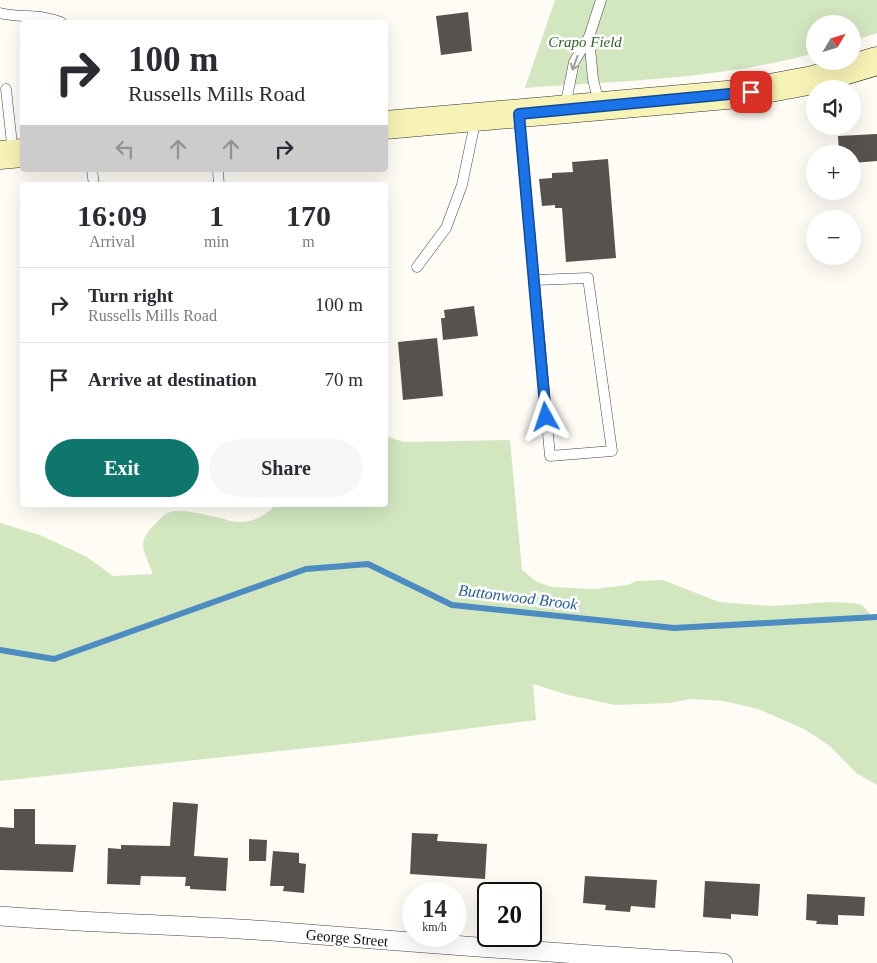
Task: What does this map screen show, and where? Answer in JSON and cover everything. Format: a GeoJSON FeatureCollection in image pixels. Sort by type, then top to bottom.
{"type":"FeatureCollection","features":[{"type":"Feature","properties":{"kind":"main road"},"geometry":{"type":"LineString","coordinates":[[388,125],[704,98],[777,88],[844,72],[877,61]]}},
{"type":"Feature","properties":{"kind":"street","name":"George Street"},"geometry":{"type":"LineString","coordinates":[[0,916],[103,924],[269,931],[548,958],[723,963]]}},
{"type":"Feature","properties":{"kind":"lane"},"geometry":{"type":"LineString","coordinates":[[564,111],[574,62],[589,37],[601,0]]}},
{"type":"Feature","properties":{"kind":"lane"},"geometry":{"type":"LineString","coordinates":[[0,13],[12,16],[49,17],[56,20]]}},
{"type":"Feature","properties":{"kind":"lane"},"geometry":{"type":"LineString","coordinates":[[589,37],[593,79],[599,107]]}},
{"type":"Feature","properties":{"kind":"lane"},"geometry":{"type":"LineString","coordinates":[[6,89],[12,154]]}},
{"type":"Feature","properties":{"kind":"lane"},"geometry":{"type":"LineString","coordinates":[[519,114],[550,456],[612,451],[588,278],[535,280]]}},
{"type":"Feature","properties":{"kind":"lane"},"geometry":{"type":"LineString","coordinates":[[417,267],[446,228],[462,185],[476,118]]}},
{"type":"Feature","properties":{"kind":"green space","name":"Crapo Field"},"geometry":{"type":"Polygon","coordinates":[[[555,0],[877,0],[877,33],[861,38],[861,15],[806,15],[806,55],[780,62],[671,78],[525,88],[555,0]]]}},
{"type":"Feature","properties":{"kind":"green space"},"geometry":{"type":"Polygon","coordinates":[[[388,437],[404,442],[510,440],[522,570],[537,582],[552,587],[594,589],[628,585],[636,581],[663,580],[719,602],[772,606],[830,602],[862,605],[877,621],[877,785],[856,773],[830,746],[804,729],[758,709],[724,701],[691,699],[669,703],[615,705],[568,695],[533,684],[536,720],[363,742],[0,781],[0,523],[40,535],[87,557],[113,576],[153,574],[144,553],[143,542],[149,530],[170,512],[187,511],[229,521],[244,522],[258,518],[273,507],[388,507],[388,437]]]}},
{"type":"Feature","properties":{"kind":"building"},"geometry":{"type":"Polygon","coordinates":[[[468,12],[472,51],[441,55],[436,16],[468,12]]]}},
{"type":"Feature","properties":{"kind":"building"},"geometry":{"type":"Polygon","coordinates":[[[877,134],[877,161],[861,162],[861,145],[838,145],[838,136],[877,134]]]}},
{"type":"Feature","properties":{"kind":"building"},"geometry":{"type":"Polygon","coordinates":[[[608,159],[616,258],[566,262],[562,208],[555,208],[555,205],[542,206],[539,179],[552,178],[552,173],[573,172],[572,162],[608,159]]]}},
{"type":"Feature","properties":{"kind":"building"},"geometry":{"type":"Polygon","coordinates":[[[474,306],[478,336],[443,340],[441,318],[445,318],[444,310],[474,306]]]}},
{"type":"Feature","properties":{"kind":"building"},"geometry":{"type":"Polygon","coordinates":[[[437,338],[443,396],[403,400],[398,342],[437,338]]]}},
{"type":"Feature","properties":{"kind":"building"},"geometry":{"type":"Polygon","coordinates":[[[173,802],[198,804],[194,856],[228,858],[226,891],[190,889],[190,886],[185,886],[186,877],[141,876],[140,885],[107,884],[108,848],[121,849],[121,845],[170,846],[173,802]]]}},
{"type":"Feature","properties":{"kind":"building"},"geometry":{"type":"Polygon","coordinates":[[[14,809],[35,809],[35,844],[76,845],[73,872],[0,870],[0,827],[14,828],[14,809]]]}},
{"type":"Feature","properties":{"kind":"building"},"geometry":{"type":"Polygon","coordinates":[[[412,833],[438,834],[437,841],[487,844],[485,879],[410,874],[412,833]]]}},
{"type":"Feature","properties":{"kind":"building"},"geometry":{"type":"Polygon","coordinates":[[[249,839],[267,840],[266,861],[249,861],[249,839]]]}},
{"type":"Feature","properties":{"kind":"building"},"geometry":{"type":"Polygon","coordinates":[[[273,851],[299,853],[299,863],[306,864],[304,893],[283,891],[284,886],[270,886],[273,851]]]}},
{"type":"Feature","properties":{"kind":"building"},"geometry":{"type":"Polygon","coordinates":[[[585,876],[657,880],[655,908],[631,906],[630,912],[605,910],[606,905],[583,903],[585,876]]]}},
{"type":"Feature","properties":{"kind":"building"},"geometry":{"type":"Polygon","coordinates":[[[705,881],[760,884],[758,916],[731,914],[731,919],[703,917],[705,881]]]}},
{"type":"Feature","properties":{"kind":"building"},"geometry":{"type":"Polygon","coordinates":[[[807,894],[865,897],[864,916],[838,915],[838,925],[816,924],[817,921],[806,920],[807,894]]]}},
{"type":"Feature","properties":{"kind":"waterway","name":"Buttonwood Brook"},"geometry":{"type":"LineString","coordinates":[[0,650],[54,659],[306,569],[368,564],[452,605],[674,628],[877,617]]}},
{"type":"Feature","properties":{"kind":"route"},"geometry":{"type":"LineString","coordinates":[[546,417],[519,114],[704,98],[751,92]]}}]}
